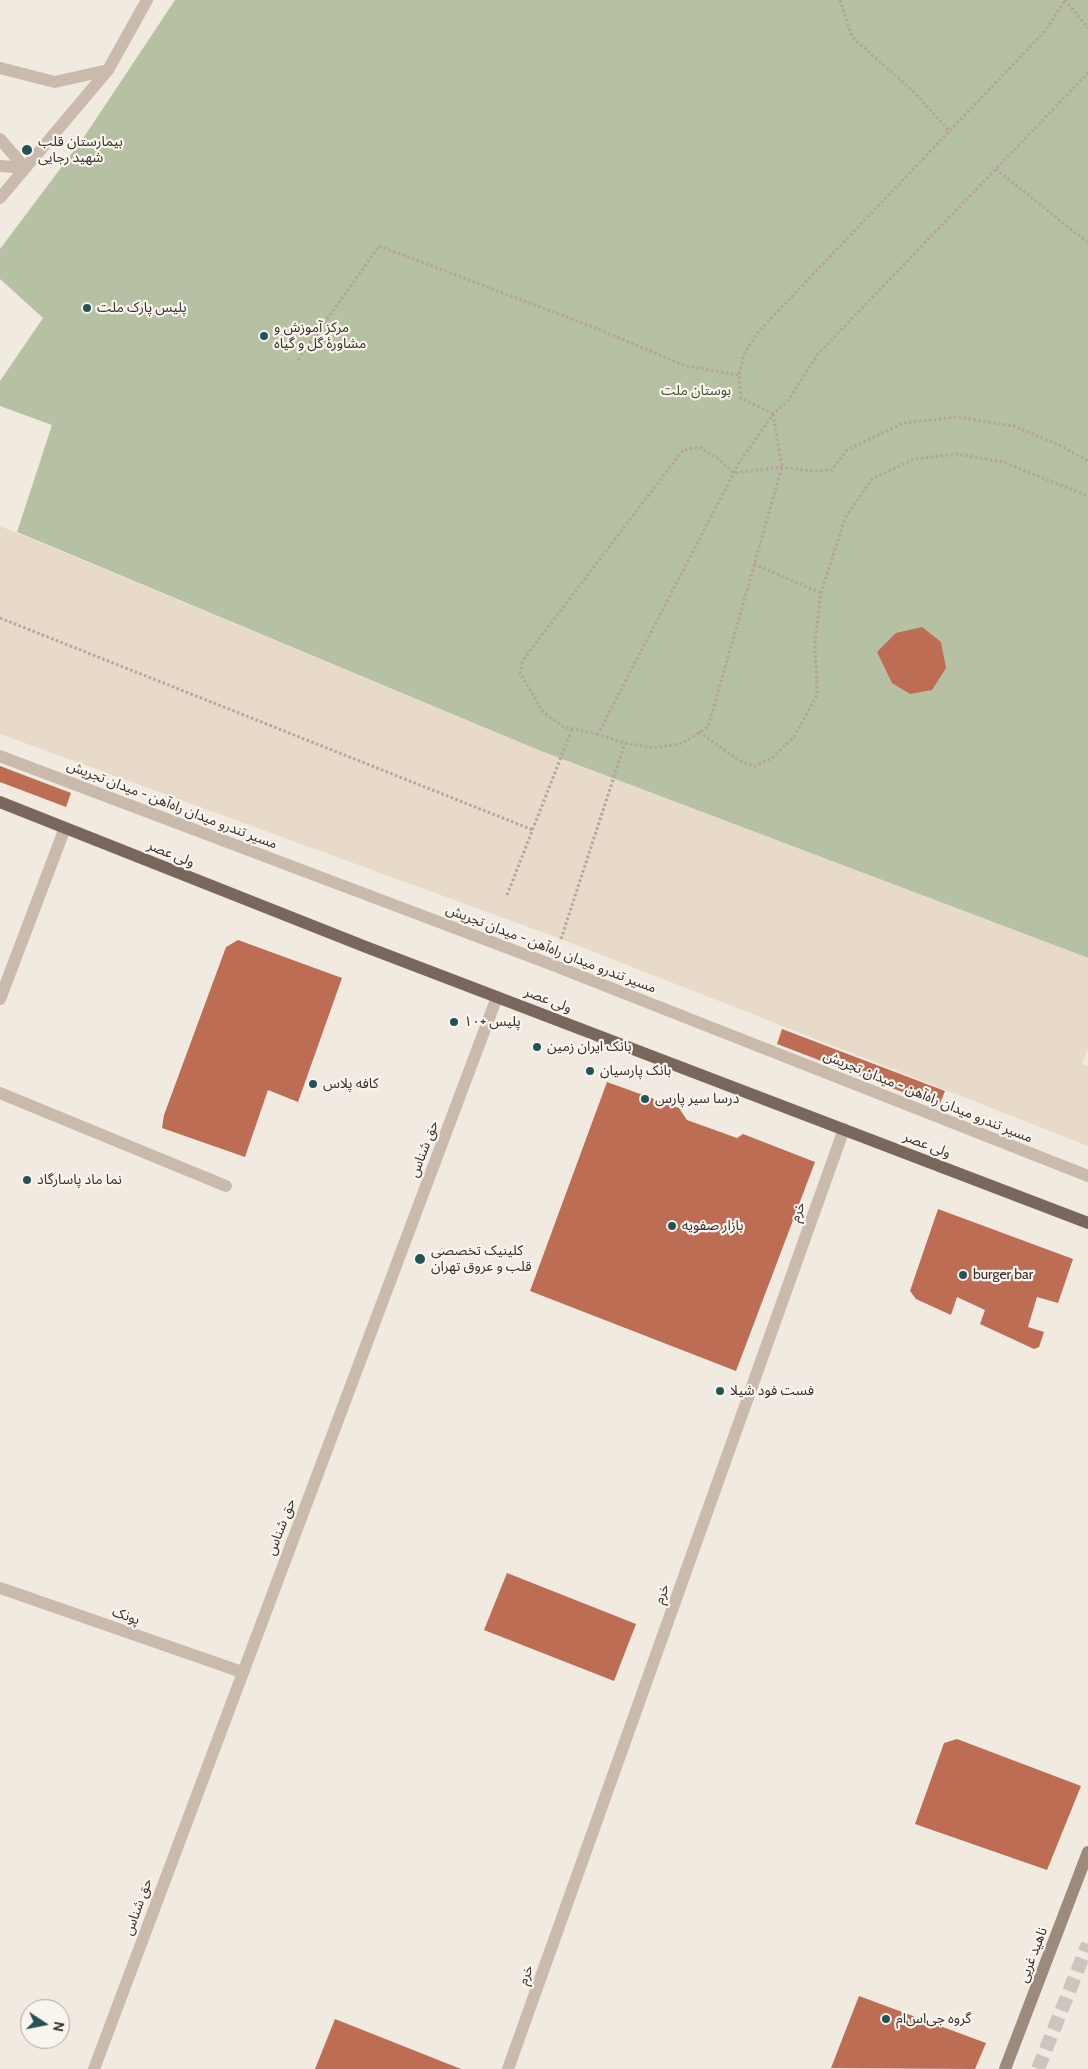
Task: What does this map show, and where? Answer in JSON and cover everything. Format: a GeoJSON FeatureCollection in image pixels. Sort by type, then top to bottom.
{"type":"FeatureCollection","features":[{"type":"Feature","properties":{"kind":"main road","name":"ولی عصر"},"geometry":{"type":"LineString","coordinates":[[0,802],[497,997],[1088,1222]]}},
{"type":"Feature","properties":{"kind":"main road","name":"ناهید غربی"},"geometry":{"type":"LineString","coordinates":[[1005,2069],[1088,1852]]}},
{"type":"Feature","properties":{"kind":"street"},"geometry":{"type":"LineString","coordinates":[[0,198],[108,70],[147,0]]}},
{"type":"Feature","properties":{"kind":"street"},"geometry":{"type":"LineString","coordinates":[[0,68],[55,82],[108,70]]}},
{"type":"Feature","properties":{"kind":"street"},"geometry":{"type":"LineString","coordinates":[[0,139],[25,168]]}},
{"type":"Feature","properties":{"kind":"street"},"geometry":{"type":"LineString","coordinates":[[0,166],[25,168]]}},
{"type":"Feature","properties":{"kind":"street","name":"مسیر تندرو میدان راه‌آهن - میدان تجریش"},"geometry":{"type":"LineString","coordinates":[[0,756],[550,964],[1088,1176]]}},
{"type":"Feature","properties":{"kind":"street"},"geometry":{"type":"LineString","coordinates":[[0,998],[65,828]]}},
{"type":"Feature","properties":{"kind":"street","name":"حق شناس"},"geometry":{"type":"LineString","coordinates":[[94,2069],[497,997]]}},
{"type":"Feature","properties":{"kind":"street"},"geometry":{"type":"LineString","coordinates":[[0,1093],[226,1186]]}},
{"type":"Feature","properties":{"kind":"street","name":"خرم"},"geometry":{"type":"LineString","coordinates":[[508,2069],[844,1129]]}},
{"type":"Feature","properties":{"kind":"street","name":"پونک"},"geometry":{"type":"LineString","coordinates":[[0,1588],[242,1672]]}},
{"type":"Feature","properties":{"kind":"path"},"geometry":{"type":"LineString","coordinates":[[840,0],[852,37],[914,92],[948,131]]}},
{"type":"Feature","properties":{"kind":"path"},"geometry":{"type":"LineString","coordinates":[[773,414],[741,398],[739,375],[744,354],[759,331],[1045,31],[1065,0],[1088,28]]}},
{"type":"Feature","properties":{"kind":"path"},"geometry":{"type":"LineString","coordinates":[[598,734],[734,473],[773,414],[788,401],[817,355],[1088,73]]}},
{"type":"Feature","properties":{"kind":"path"},"geometry":{"type":"LineString","coordinates":[[996,169],[1088,243]]}},
{"type":"Feature","properties":{"kind":"path"},"geometry":{"type":"LineString","coordinates":[[298,360],[379,246],[594,327],[686,366],[739,375]]}},
{"type":"Feature","properties":{"kind":"path"},"geometry":{"type":"LineString","coordinates":[[773,414],[782,467],[708,727],[682,743],[654,748],[625,743],[598,734],[564,728],[543,712],[520,673],[523,660],[683,450],[698,447],[717,458],[734,473],[782,467],[812,471],[832,470],[847,450],[903,423],[958,417],[1014,426],[1058,445],[1088,461]]}},
{"type":"Feature","properties":{"kind":"path"},"geometry":{"type":"LineString","coordinates":[[699,732],[740,761],[755,766],[772,758],[794,737],[818,695],[815,642],[821,593],[845,518],[872,479],[914,459],[957,454],[1003,462],[1088,496]]}},
{"type":"Feature","properties":{"kind":"path"},"geometry":{"type":"LineString","coordinates":[[754,564],[821,593]]}},
{"type":"Feature","properties":{"kind":"path"},"geometry":{"type":"LineString","coordinates":[[0,618],[533,830]]}},
{"type":"Feature","properties":{"kind":"path"},"geometry":{"type":"LineString","coordinates":[[507,895],[572,729]]}},
{"type":"Feature","properties":{"kind":"path"},"geometry":{"type":"LineString","coordinates":[[561,939],[625,743]]}},
{"type":"Feature","properties":{"kind":"green space","name":"بوستان ملت"},"geometry":{"type":"Polygon","coordinates":[[[175,0],[1088,0],[1088,958],[538,750],[17,532],[52,425],[0,406],[0,381],[43,318],[0,279],[0,249],[84,137],[175,0]]]}},
{"type":"Feature","properties":{"kind":"shaded area"},"geometry":{"type":"Polygon","coordinates":[[[0,526],[538,750],[1088,958],[1088,1049],[1082,1064],[1088,1066],[1088,1146],[561,939],[0,734],[0,526]]]}},
{"type":"Feature","properties":{"kind":"building"},"geometry":{"type":"Polygon","coordinates":[[[922,627],[941,642],[946,668],[932,690],[910,694],[892,683],[877,652],[896,633],[922,627]]]}},
{"type":"Feature","properties":{"kind":"building"},"geometry":{"type":"Polygon","coordinates":[[[0,766],[71,793],[66,807],[0,782],[0,766]]]}},
{"type":"Feature","properties":{"kind":"building"},"geometry":{"type":"Polygon","coordinates":[[[238,940],[342,978],[298,1102],[268,1090],[245,1157],[162,1128],[164,1115],[226,947],[238,940]]]}},
{"type":"Feature","properties":{"kind":"building"},"geometry":{"type":"Polygon","coordinates":[[[782,1029],[945,1091],[939,1106],[777,1044],[782,1029]]]}},
{"type":"Feature","properties":{"kind":"building","name":"بازار صفویه"},"geometry":{"type":"Polygon","coordinates":[[[607,1082],[679,1108],[687,1120],[737,1138],[743,1134],[815,1162],[736,1371],[530,1291],[607,1082]]]}},
{"type":"Feature","properties":{"kind":"building"},"geometry":{"type":"Polygon","coordinates":[[[938,1209],[1073,1259],[1058,1303],[1037,1297],[1028,1327],[1044,1332],[1039,1347],[1034,1349],[980,1324],[985,1310],[957,1297],[951,1315],[916,1299],[910,1291],[938,1209]]]}},
{"type":"Feature","properties":{"kind":"building"},"geometry":{"type":"Polygon","coordinates":[[[507,1573],[636,1624],[614,1681],[484,1630],[507,1573]]]}},
{"type":"Feature","properties":{"kind":"building"},"geometry":{"type":"Polygon","coordinates":[[[957,1739],[1081,1786],[1047,1870],[915,1824],[944,1743],[957,1739]]]}},
{"type":"Feature","properties":{"kind":"building","name":"گروه جی‌اس‌ام"},"geometry":{"type":"Polygon","coordinates":[[[859,1996],[986,2043],[975,2069],[831,2068],[859,1996]]]}},
{"type":"Feature","properties":{"kind":"building"},"geometry":{"type":"Polygon","coordinates":[[[335,2019],[461,2069],[315,2069],[335,2019]]]}},
{"type":"Feature","properties":{"kind":"tunnel"},"geometry":{"type":"LineString","coordinates":[[1038,2069],[1088,1944]]}},
{"type":"Feature","properties":{"kind":"place","name":"بیمارستان قلب شهید رجایی"},"geometry":{"type":"Point","coordinates":[27,150]}},
{"type":"Feature","properties":{"kind":"place","name":"پلیس پارک ملت"},"geometry":{"type":"Point","coordinates":[87,308]}},
{"type":"Feature","properties":{"kind":"place","name":"مرکز آموزش و مشاورهٔ گل و گیاه"},"geometry":{"type":"Point","coordinates":[264,336]}},
{"type":"Feature","properties":{"kind":"place","name":"پلیس +۱۰"},"geometry":{"type":"Point","coordinates":[454,1022]}},
{"type":"Feature","properties":{"kind":"place","name":"بانک ایران زمین"},"geometry":{"type":"Point","coordinates":[537,1047]}},
{"type":"Feature","properties":{"kind":"place","name":"بانک پارسیان"},"geometry":{"type":"Point","coordinates":[590,1071]}},
{"type":"Feature","properties":{"kind":"place","name":"کافه پلاس"},"geometry":{"type":"Point","coordinates":[313,1084]}},
{"type":"Feature","properties":{"kind":"place","name":"درسا سیر پارس"},"geometry":{"type":"Point","coordinates":[645,1099]}},
{"type":"Feature","properties":{"kind":"place","name":"نما ماد پاسارگاد"},"geometry":{"type":"Point","coordinates":[27,1180]}},
{"type":"Feature","properties":{"kind":"place","name":"بازار صفویه"},"geometry":{"type":"Point","coordinates":[672,1226]}},
{"type":"Feature","properties":{"kind":"place","name":"کلینیک تخصصی قلب و عروق تهران"},"geometry":{"type":"Point","coordinates":[420,1259]}},
{"type":"Feature","properties":{"kind":"place","name":"burger bar"},"geometry":{"type":"Point","coordinates":[963,1275]}},
{"type":"Feature","properties":{"kind":"place","name":"فست فود شیلا"},"geometry":{"type":"Point","coordinates":[720,1391]}},
{"type":"Feature","properties":{"kind":"place","name":"گروه جی‌اس‌ام"},"geometry":{"type":"Point","coordinates":[886,2019]}}]}
